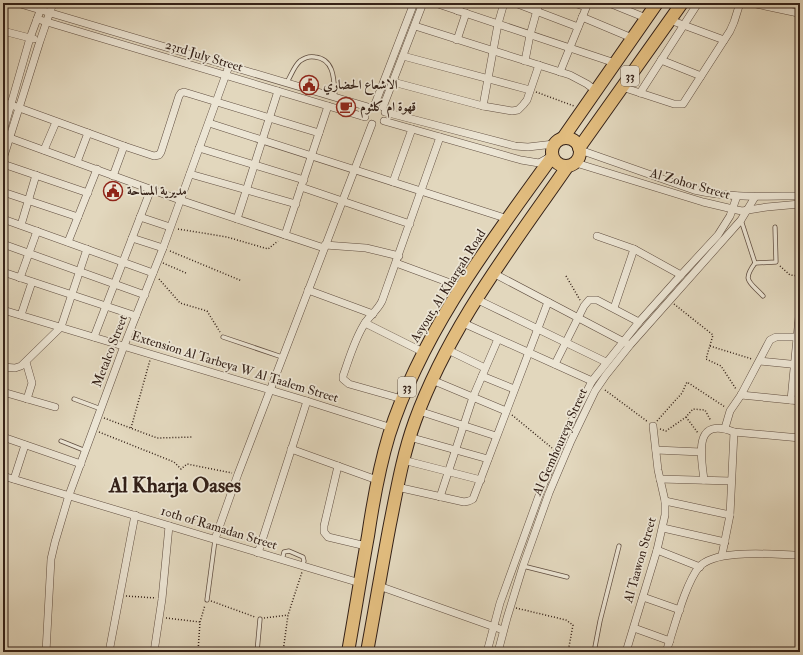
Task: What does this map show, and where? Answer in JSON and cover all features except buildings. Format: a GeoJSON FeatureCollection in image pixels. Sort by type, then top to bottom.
{"type":"FeatureCollection","features":[{"type":"Feature","properties":{"kind":"highway","name":"Asyout, Al Khargah Road"},"geometry":{"type":"LineString","coordinates":[[348,652],[377,480],[402,399],[423,352],[461,287],[657,3]]}},
{"type":"Feature","properties":{"kind":"highway","name":"33"},"geometry":{"type":"LineString","coordinates":[[579,149],[682,3]]}},
{"type":"Feature","properties":{"kind":"highway"},"geometry":{"type":"LineString","coordinates":[[568,138],[575,142],[579,149],[580,155],[571,165],[558,164],[555,149],[568,138]]}},
{"type":"Feature","properties":{"kind":"highway","name":"33"},"geometry":{"type":"LineString","coordinates":[[367,652],[397,487],[403,460],[419,411],[446,350],[461,322],[493,273],[571,165]]}},
{"type":"Feature","properties":{"kind":"street","name":"23rd July Street"},"geometry":{"type":"LineString","coordinates":[[17,3],[41,6],[50,13],[335,97],[372,105]]}},
{"type":"Feature","properties":{"kind":"street"},"geometry":{"type":"LineString","coordinates":[[3,159],[53,3]]}},
{"type":"Feature","properties":{"kind":"street"},"geometry":{"type":"LineString","coordinates":[[414,3],[372,105],[365,113],[365,117],[369,123],[378,124],[384,121],[531,162],[539,163],[546,160],[555,149]]}},
{"type":"Feature","properties":{"kind":"street"},"geometry":{"type":"LineString","coordinates":[[384,121],[384,110],[393,82],[424,3]]}},
{"type":"Feature","properties":{"kind":"street"},"geometry":{"type":"LineString","coordinates":[[435,3],[615,63]]}},
{"type":"Feature","properties":{"kind":"street"},"geometry":{"type":"LineString","coordinates":[[457,40],[462,12],[461,3]]}},
{"type":"Feature","properties":{"kind":"street"},"geometry":{"type":"LineString","coordinates":[[483,106],[498,24],[504,3]]}},
{"type":"Feature","properties":{"kind":"street"},"geometry":{"type":"LineString","coordinates":[[515,3],[578,27]]}},
{"type":"Feature","properties":{"kind":"street"},"geometry":{"type":"LineString","coordinates":[[525,61],[538,3]]}},
{"type":"Feature","properties":{"kind":"street"},"geometry":{"type":"LineString","coordinates":[[560,72],[587,5],[574,3]]}},
{"type":"Feature","properties":{"kind":"street"},"geometry":{"type":"LineString","coordinates":[[609,3],[646,18]]}},
{"type":"Feature","properties":{"kind":"street"},"geometry":{"type":"LineString","coordinates":[[640,93],[698,3]]}},
{"type":"Feature","properties":{"kind":"street"},"geometry":{"type":"LineString","coordinates":[[622,87],[674,104],[680,105],[685,102],[734,22],[740,3]]}},
{"type":"Feature","properties":{"kind":"street"},"geometry":{"type":"LineString","coordinates":[[751,3],[769,5],[798,14]]}},
{"type":"Feature","properties":{"kind":"street"},"geometry":{"type":"LineString","coordinates":[[3,132],[30,38],[41,6]]}},
{"type":"Feature","properties":{"kind":"street"},"geometry":{"type":"LineString","coordinates":[[582,17],[632,38]]}},
{"type":"Feature","properties":{"kind":"street","name":"23rd July Street"},"geometry":{"type":"LineString","coordinates":[[37,19],[365,117]]}},
{"type":"Feature","properties":{"kind":"street"},"geometry":{"type":"LineString","coordinates":[[670,20],[724,40]]}},
{"type":"Feature","properties":{"kind":"street"},"geometry":{"type":"LineString","coordinates":[[415,26],[560,72],[579,79],[596,92]]}},
{"type":"Feature","properties":{"kind":"street"},"geometry":{"type":"LineString","coordinates":[[3,31],[40,41]]}},
{"type":"Feature","properties":{"kind":"street"},"geometry":{"type":"LineString","coordinates":[[403,56],[530,90]]}},
{"type":"Feature","properties":{"kind":"street"},"geometry":{"type":"LineString","coordinates":[[661,60],[701,76]]}},
{"type":"Feature","properties":{"kind":"street","name":"Metalco Street"},"geometry":{"type":"LineString","coordinates":[[47,651],[51,559],[69,495],[124,346],[163,248],[229,66]]}},
{"type":"Feature","properties":{"kind":"street"},"geometry":{"type":"LineString","coordinates":[[393,82],[483,106],[512,111],[518,110],[523,106],[539,66]]}},
{"type":"Feature","properties":{"kind":"street"},"geometry":{"type":"LineString","coordinates":[[237,219],[278,91]]}},
{"type":"Feature","properties":{"kind":"street"},"geometry":{"type":"LineString","coordinates":[[3,102],[154,156],[160,154],[181,93],[319,133]]}},
{"type":"Feature","properties":{"kind":"street"},"geometry":{"type":"LineString","coordinates":[[372,105],[384,110],[515,146],[555,149]]}},
{"type":"Feature","properties":{"kind":"street"},"geometry":{"type":"LineString","coordinates":[[286,235],[328,106]]}},
{"type":"Feature","properties":{"kind":"street"},"geometry":{"type":"LineString","coordinates":[[44,150],[56,122]]}},
{"type":"Feature","properties":{"kind":"street"},"geometry":{"type":"LineString","coordinates":[[209,123],[508,219]]}},
{"type":"Feature","properties":{"kind":"street"},"geometry":{"type":"LineString","coordinates":[[215,539],[282,357],[372,124]]}},
{"type":"Feature","properties":{"kind":"street"},"geometry":{"type":"LineString","coordinates":[[393,182],[412,129]]}},
{"type":"Feature","properties":{"kind":"street"},"geometry":{"type":"LineString","coordinates":[[77,162],[88,133]]}},
{"type":"Feature","properties":{"kind":"street"},"geometry":{"type":"LineString","coordinates":[[402,399],[349,384],[343,379],[344,372],[365,323],[374,314],[382,301],[398,260],[440,137]]}},
{"type":"Feature","properties":{"kind":"street"},"geometry":{"type":"LineString","coordinates":[[10,138],[180,200],[286,235],[325,246],[366,248],[461,287]]}},
{"type":"Feature","properties":{"kind":"street"},"geometry":{"type":"LineString","coordinates":[[113,176],[124,146]]}},
{"type":"Feature","properties":{"kind":"street"},"geometry":{"type":"LineString","coordinates":[[199,148],[304,180]]}},
{"type":"Feature","properties":{"kind":"street","name":"Al Zohor Street"},"geometry":{"type":"LineString","coordinates":[[579,149],[694,190],[721,195],[737,196],[800,196]]}},
{"type":"Feature","properties":{"kind":"street"},"geometry":{"type":"LineString","coordinates":[[3,164],[88,193]]}},
{"type":"Feature","properties":{"kind":"street","name":"Al Zohor Street"},"geometry":{"type":"LineString","coordinates":[[571,165],[703,202],[742,211],[800,204]]}},
{"type":"Feature","properties":{"kind":"street"},"geometry":{"type":"LineString","coordinates":[[68,242],[97,170]]}},
{"type":"Feature","properties":{"kind":"street"},"geometry":{"type":"LineString","coordinates":[[190,174],[296,204]]}},
{"type":"Feature","properties":{"kind":"street"},"geometry":{"type":"LineString","coordinates":[[21,225],[36,175]]}},
{"type":"Feature","properties":{"kind":"street"},"geometry":{"type":"LineString","coordinates":[[301,187],[410,224]]}},
{"type":"Feature","properties":{"kind":"street"},"geometry":{"type":"LineString","coordinates":[[94,337],[151,189]]}},
{"type":"Feature","properties":{"kind":"street"},"geometry":{"type":"LineString","coordinates":[[3,192],[78,217]]}},
{"type":"Feature","properties":{"kind":"street","name":"Al Gemhoureya Street"},"geometry":{"type":"LineString","coordinates":[[487,652],[493,626],[514,563],[557,451],[639,322],[725,226],[737,196]]}},
{"type":"Feature","properties":{"kind":"street","name":"Al Gemhoureya Street"},"geometry":{"type":"LineString","coordinates":[[498,652],[503,630],[523,566],[592,381],[606,362],[670,301],[741,220],[755,196]]}},
{"type":"Feature","properties":{"kind":"street"},"geometry":{"type":"LineString","coordinates":[[140,217],[170,228]]}},
{"type":"Feature","properties":{"kind":"street"},"geometry":{"type":"LineString","coordinates":[[3,219],[153,273]]}},
{"type":"Feature","properties":{"kind":"street"},"geometry":{"type":"LineString","coordinates":[[20,278],[37,231]]}},
{"type":"Feature","properties":{"kind":"street"},"geometry":{"type":"LineString","coordinates":[[596,236],[634,249],[681,275]]}},
{"type":"Feature","properties":{"kind":"street"},"geometry":{"type":"LineString","coordinates":[[132,238],[163,248]]}},
{"type":"Feature","properties":{"kind":"street"},"geometry":{"type":"LineString","coordinates":[[3,244],[145,295]]}},
{"type":"Feature","properties":{"kind":"street"},"geometry":{"type":"LineString","coordinates":[[3,367],[15,368],[21,366],[60,327],[87,249]]}},
{"type":"Feature","properties":{"kind":"street"},"geometry":{"type":"LineString","coordinates":[[614,308],[634,249]]}},
{"type":"Feature","properties":{"kind":"street"},"geometry":{"type":"LineString","coordinates":[[3,272],[136,316]]}},
{"type":"Feature","properties":{"kind":"street"},"geometry":{"type":"LineString","coordinates":[[493,273],[626,343]]}},
{"type":"Feature","properties":{"kind":"street"},"geometry":{"type":"LineString","coordinates":[[21,315],[32,282]]}},
{"type":"Feature","properties":{"kind":"street"},"geometry":{"type":"LineString","coordinates":[[308,290],[374,314]]}},
{"type":"Feature","properties":{"kind":"street"},"geometry":{"type":"LineString","coordinates":[[476,299],[606,362]]}},
{"type":"Feature","properties":{"kind":"street"},"geometry":{"type":"LineString","coordinates":[[555,364],[584,306],[589,300],[597,300],[639,322]]}},
{"type":"Feature","properties":{"kind":"street"},"geometry":{"type":"LineString","coordinates":[[397,487],[464,502],[469,501],[475,495],[496,436],[548,302]]}},
{"type":"Feature","properties":{"kind":"street"},"geometry":{"type":"LineString","coordinates":[[791,400],[797,365],[800,307]]}},
{"type":"Feature","properties":{"kind":"street","name":"Extension Al Tarbeya W Al Taalem Street"},"geometry":{"type":"LineString","coordinates":[[3,310],[392,428]]}},
{"type":"Feature","properties":{"kind":"street"},"geometry":{"type":"LineString","coordinates":[[461,322],[592,381]]}},
{"type":"Feature","properties":{"kind":"street"},"geometry":{"type":"LineString","coordinates":[[365,323],[423,352]]}},
{"type":"Feature","properties":{"kind":"street"},"geometry":{"type":"LineString","coordinates":[[725,428],[730,411],[741,395],[772,338],[780,337],[798,342]]}},
{"type":"Feature","properties":{"kind":"street"},"geometry":{"type":"LineString","coordinates":[[440,496],[473,397],[498,339]]}},
{"type":"Feature","properties":{"kind":"street"},"geometry":{"type":"LineString","coordinates":[[446,350],[485,368]]}},
{"type":"Feature","properties":{"kind":"street"},"geometry":{"type":"LineString","coordinates":[[760,361],[797,365]]}},
{"type":"Feature","properties":{"kind":"street"},"geometry":{"type":"LineString","coordinates":[[26,362],[32,382],[27,399]]}},
{"type":"Feature","properties":{"kind":"street"},"geometry":{"type":"LineString","coordinates":[[482,376],[514,389]]}},
{"type":"Feature","properties":{"kind":"street"},"geometry":{"type":"LineString","coordinates":[[432,380],[506,410]]}},
{"type":"Feature","properties":{"kind":"street"},"geometry":{"type":"LineString","coordinates":[[3,392],[55,407]]}},
{"type":"Feature","properties":{"kind":"street"},"geometry":{"type":"LineString","coordinates":[[741,395],[800,401]]}},
{"type":"Feature","properties":{"kind":"street"},"geometry":{"type":"LineString","coordinates":[[258,552],[307,401]]}},
{"type":"Feature","properties":{"kind":"street"},"geometry":{"type":"LineString","coordinates":[[419,411],[496,436]]}},
{"type":"Feature","properties":{"kind":"street","name":"Al Taawon Street"},"geometry":{"type":"LineString","coordinates":[[626,652],[666,515],[653,426]]}},
{"type":"Feature","properties":{"kind":"street"},"geometry":{"type":"LineString","coordinates":[[704,480],[701,452],[702,438],[709,430],[714,428],[725,428],[734,432],[800,438]]}},
{"type":"Feature","properties":{"kind":"street"},"geometry":{"type":"LineString","coordinates":[[722,556],[730,515],[734,432]]}},
{"type":"Feature","properties":{"kind":"street"},"geometry":{"type":"LineString","coordinates":[[3,437],[81,464]]}},
{"type":"Feature","properties":{"kind":"street"},"geometry":{"type":"LineString","coordinates":[[410,437],[488,459]]}},
{"type":"Feature","properties":{"kind":"street"},"geometry":{"type":"LineString","coordinates":[[14,479],[25,444]]}},
{"type":"Feature","properties":{"kind":"street"},"geometry":{"type":"LineString","coordinates":[[291,449],[377,480]]}},
{"type":"Feature","properties":{"kind":"street"},"geometry":{"type":"LineString","coordinates":[[656,450],[701,452]]}},
{"type":"Feature","properties":{"kind":"street"},"geometry":{"type":"LineString","coordinates":[[403,460],[480,480]]}},
{"type":"Feature","properties":{"kind":"street"},"geometry":{"type":"LineString","coordinates":[[338,466],[324,526],[324,532],[328,537],[366,546]]}},
{"type":"Feature","properties":{"kind":"street","name":"10th of Ramadan Street"},"geometry":{"type":"LineString","coordinates":[[3,476],[360,583]]}},
{"type":"Feature","properties":{"kind":"street"},"geometry":{"type":"LineString","coordinates":[[660,479],[731,481]]}},
{"type":"Feature","properties":{"kind":"street"},"geometry":{"type":"LineString","coordinates":[[541,490],[549,493]]}},
{"type":"Feature","properties":{"kind":"street"},"geometry":{"type":"LineString","coordinates":[[665,501],[730,515]]}},
{"type":"Feature","properties":{"kind":"street"},"geometry":{"type":"LineString","coordinates":[[109,652],[135,515]]}},
{"type":"Feature","properties":{"kind":"street"},"geometry":{"type":"LineString","coordinates":[[154,652],[160,617],[169,526]]}},
{"type":"Feature","properties":{"kind":"street"},"geometry":{"type":"LineString","coordinates":[[663,528],[725,542]]}},
{"type":"Feature","properties":{"kind":"street"},"geometry":{"type":"LineString","coordinates":[[657,550],[700,567]]}},
{"type":"Feature","properties":{"kind":"street"},"geometry":{"type":"LineString","coordinates":[[666,652],[689,587],[700,567],[704,563],[722,556],[736,554],[800,555]]}},
{"type":"Feature","properties":{"kind":"street"},"geometry":{"type":"LineString","coordinates":[[514,563],[523,566]]}},
{"type":"Feature","properties":{"kind":"street"},"geometry":{"type":"LineString","coordinates":[[379,586],[503,630]]}},
{"type":"Feature","properties":{"kind":"street"},"geometry":{"type":"LineString","coordinates":[[643,597],[680,610]]}},
{"type":"Feature","properties":{"kind":"street"},"geometry":{"type":"LineString","coordinates":[[634,628],[670,641]]}},
{"type":"Feature","properties":{"kind":"lane"},"geometry":{"type":"LineString","coordinates":[[287,83],[300,61],[313,56],[320,57],[330,65],[333,71],[335,97]]}},
{"type":"Feature","properties":{"kind":"lane"},"geometry":{"type":"LineString","coordinates":[[741,220],[755,263]]}},
{"type":"Feature","properties":{"kind":"lane"},"geometry":{"type":"LineString","coordinates":[[755,263],[776,262],[774,227]]}},
{"type":"Feature","properties":{"kind":"lane"},"geometry":{"type":"LineString","coordinates":[[755,263],[749,272],[748,277],[750,282],[763,296]]}},
{"type":"Feature","properties":{"kind":"lane"},"geometry":{"type":"LineString","coordinates":[[223,337],[282,357]]}},
{"type":"Feature","properties":{"kind":"lane"},"geometry":{"type":"LineString","coordinates":[[74,399],[100,413]]}},
{"type":"Feature","properties":{"kind":"lane"},"geometry":{"type":"LineString","coordinates":[[61,441],[86,451]]}},
{"type":"Feature","properties":{"kind":"lane"},"geometry":{"type":"LineString","coordinates":[[207,600],[215,539]]}},
{"type":"Feature","properties":{"kind":"lane"},"geometry":{"type":"LineString","coordinates":[[596,652],[595,647],[600,621],[619,546]]}},
{"type":"Feature","properties":{"kind":"lane"},"geometry":{"type":"LineString","coordinates":[[523,566],[567,577]]}},
{"type":"Feature","properties":{"kind":"lane"},"geometry":{"type":"LineString","coordinates":[[257,652],[260,619]]}},
{"type":"Feature","properties":{"kind":"path"},"geometry":{"type":"LineString","coordinates":[[530,90],[583,110]]}},
{"type":"Feature","properties":{"kind":"path"},"geometry":{"type":"LineString","coordinates":[[170,228],[227,237],[268,250],[286,235]]}},
{"type":"Feature","properties":{"kind":"path"},"geometry":{"type":"LineString","coordinates":[[163,248],[242,281]]}},
{"type":"Feature","properties":{"kind":"path"},"geometry":{"type":"LineString","coordinates":[[158,261],[186,273]]}},
{"type":"Feature","properties":{"kind":"path"},"geometry":{"type":"LineString","coordinates":[[776,262],[790,275],[800,276]]}},
{"type":"Feature","properties":{"kind":"path"},"geometry":{"type":"LineString","coordinates":[[153,273],[180,303],[207,311],[223,337]]}},
{"type":"Feature","properties":{"kind":"path"},"geometry":{"type":"LineString","coordinates":[[566,276],[584,306]]}},
{"type":"Feature","properties":{"kind":"path"},"geometry":{"type":"LineString","coordinates":[[670,301],[713,335],[706,359],[721,366],[741,395]]}},
{"type":"Feature","properties":{"kind":"path"},"geometry":{"type":"LineString","coordinates":[[710,346],[760,361]]}},
{"type":"Feature","properties":{"kind":"path"},"geometry":{"type":"LineString","coordinates":[[131,428],[152,354]]}},
{"type":"Feature","properties":{"kind":"path"},"geometry":{"type":"LineString","coordinates":[[653,426],[682,393],[687,382],[730,411]]}},
{"type":"Feature","properties":{"kind":"path"},"geometry":{"type":"LineString","coordinates":[[599,384],[607,393],[653,426],[666,431],[693,409],[705,410],[714,428]]}},
{"type":"Feature","properties":{"kind":"path"},"geometry":{"type":"LineString","coordinates":[[506,410],[557,451]]}},
{"type":"Feature","properties":{"kind":"path"},"geometry":{"type":"LineString","coordinates":[[100,413],[156,438],[193,437]]}},
{"type":"Feature","properties":{"kind":"path"},"geometry":{"type":"LineString","coordinates":[[686,416],[702,438]]}},
{"type":"Feature","properties":{"kind":"path"},"geometry":{"type":"LineString","coordinates":[[93,430],[174,462],[181,469],[187,464],[238,474]]}},
{"type":"Feature","properties":{"kind":"path"},"geometry":{"type":"LineString","coordinates":[[283,652],[288,615],[303,566]]}},
{"type":"Feature","properties":{"kind":"path"},"geometry":{"type":"LineString","coordinates":[[119,595],[162,599]]}},
{"type":"Feature","properties":{"kind":"path"},"geometry":{"type":"LineString","coordinates":[[198,652],[200,622],[207,600],[260,619],[288,615]]}},
{"type":"Feature","properties":{"kind":"path"},"geometry":{"type":"LineString","coordinates":[[511,606],[566,620],[572,626],[568,652]]}},
{"type":"Feature","properties":{"kind":"path"},"geometry":{"type":"LineString","coordinates":[[160,617],[200,622]]}},
{"type":"Feature","properties":{"kind":"path"},"geometry":{"type":"LineString","coordinates":[[448,652],[448,650],[454,652]]}},
{"type":"Feature","properties":{"kind":"place","name":"الاشعاع الحضاري"},"geometry":{"type":"Point","coordinates":[309,85]}},
{"type":"Feature","properties":{"kind":"place","name":"قهوة ام كلثوم"},"geometry":{"type":"Point","coordinates":[346,107]}},
{"type":"Feature","properties":{"kind":"place","name":"مديرية المساحة"},"geometry":{"type":"Point","coordinates":[113,191]}},
{"type":"Feature","properties":{"kind":"district","name":"Al Kharja Oases"},"geometry":{"type":"Point","coordinates":[175,485]}}]}
